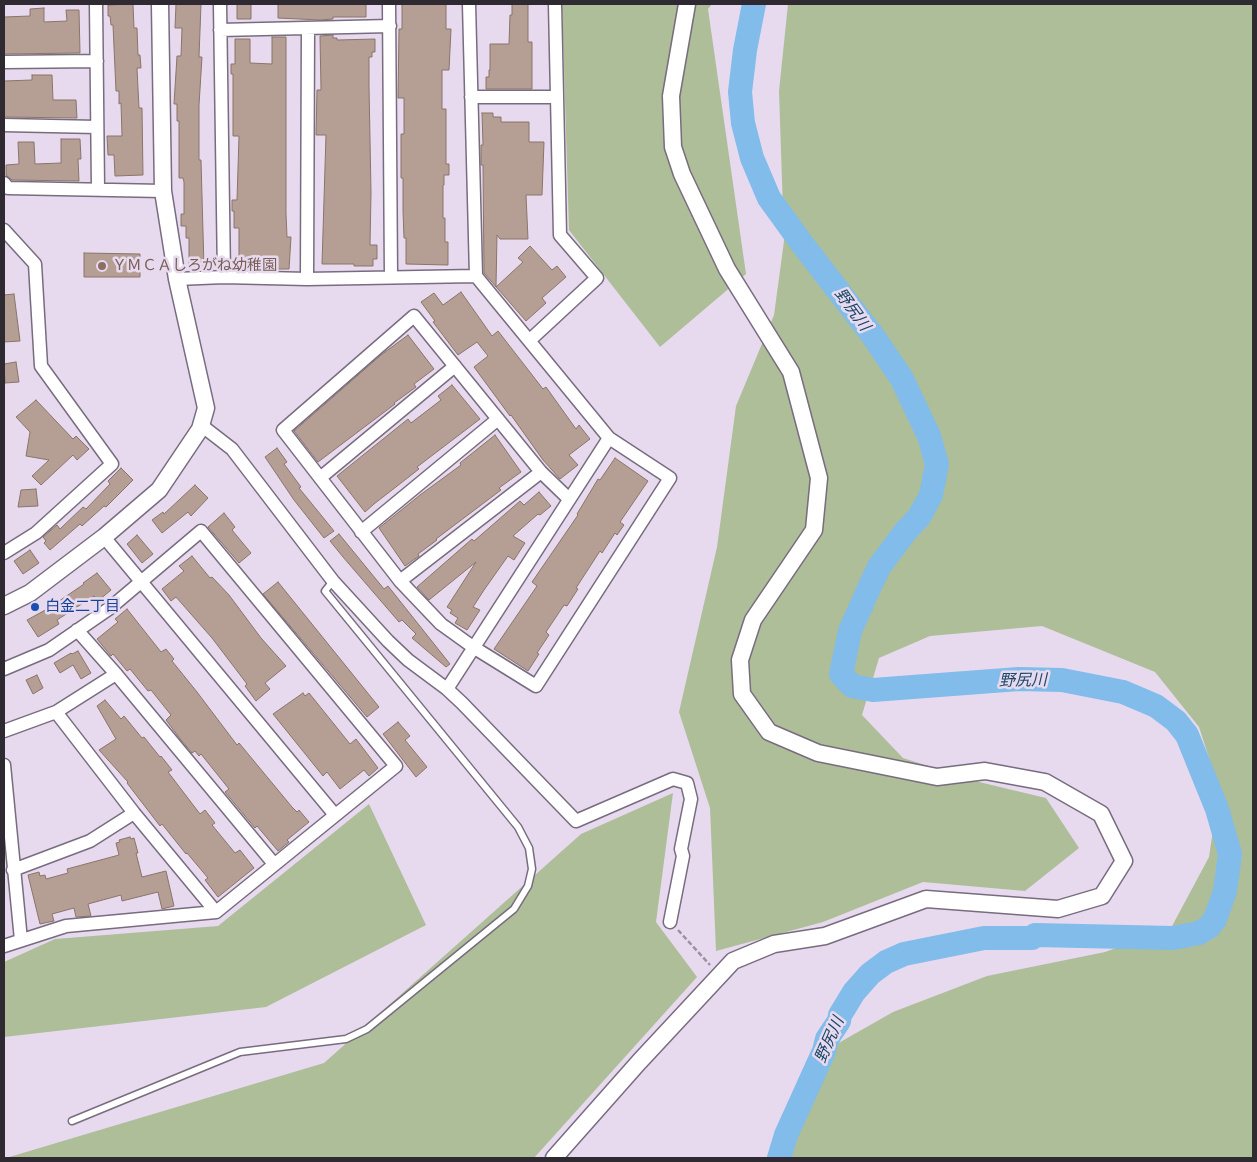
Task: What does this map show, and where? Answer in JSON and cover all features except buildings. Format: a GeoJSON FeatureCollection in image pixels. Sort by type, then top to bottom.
{"type":"FeatureCollection","features":[{"type":"Feature","properties":{"kind":"street"},"geometry":{"type":"LineString","coordinates":[[96,4],[98,189]]}},
{"type":"Feature","properties":{"kind":"street"},"geometry":{"type":"LineString","coordinates":[[4,606],[30,593],[104,537],[159,490],[201,425],[206,408],[177,279],[163,191],[160,4]]}},
{"type":"Feature","properties":{"kind":"street"},"geometry":{"type":"LineString","coordinates":[[220,4],[224,277]]}},
{"type":"Feature","properties":{"kind":"street"},"geometry":{"type":"LineString","coordinates":[[389,4],[391,278]]}},
{"type":"Feature","properties":{"kind":"street"},"geometry":{"type":"LineString","coordinates":[[469,4],[476,276],[609,438],[670,478],[536,686],[440,624],[400,582],[283,430],[414,316],[541,472],[569,499]]}},
{"type":"Feature","properties":{"kind":"street"},"geometry":{"type":"LineString","coordinates":[[530,340],[597,278],[560,235],[555,4]]}},
{"type":"Feature","properties":{"kind":"street"},"geometry":{"type":"LineString","coordinates":[[554,1158],[639,1062],[734,961],[774,944],[826,936],[926,899],[1058,909],[1102,896],[1124,861],[1101,814],[1045,782],[985,771],[936,776],[818,753],[769,732],[742,694],[740,660],[753,620],[814,530],[819,478],[791,372],[727,269],[686,182],[673,147],[671,96],[687,4]]}},
{"type":"Feature","properties":{"kind":"street"},"geometry":{"type":"LineString","coordinates":[[220,30],[390,26]]}},
{"type":"Feature","properties":{"kind":"street"},"geometry":{"type":"LineString","coordinates":[[307,278],[308,28]]}},
{"type":"Feature","properties":{"kind":"street"},"geometry":{"type":"LineString","coordinates":[[4,62],[96,61]]}},
{"type":"Feature","properties":{"kind":"street"},"geometry":{"type":"LineString","coordinates":[[471,98],[557,97]]}},
{"type":"Feature","properties":{"kind":"street"},"geometry":{"type":"LineString","coordinates":[[4,125],[97,127]]}},
{"type":"Feature","properties":{"kind":"street"},"geometry":{"type":"LineString","coordinates":[[4,183],[8,188],[163,191]]}},
{"type":"Feature","properties":{"kind":"street"},"geometry":{"type":"LineString","coordinates":[[4,230],[35,264],[41,366],[112,464],[36,533],[4,553]]}},
{"type":"Feature","properties":{"kind":"street"},"geometry":{"type":"LineString","coordinates":[[177,279],[224,277],[391,278],[476,276]]}},
{"type":"Feature","properties":{"kind":"street"},"geometry":{"type":"LineString","coordinates":[[320,478],[455,366]]}},
{"type":"Feature","properties":{"kind":"street"},"geometry":{"type":"LineString","coordinates":[[362,532],[498,419]]}},
{"type":"Feature","properties":{"kind":"street"},"geometry":{"type":"LineString","coordinates":[[201,425],[232,449],[333,581],[402,654],[447,689],[576,821],[673,779],[687,783],[691,799],[680,849],[683,856],[670,922]]}},
{"type":"Feature","properties":{"kind":"street"},"geometry":{"type":"LineString","coordinates":[[447,689],[609,438]]}},
{"type":"Feature","properties":{"kind":"street"},"geometry":{"type":"LineString","coordinates":[[400,582],[541,472]]}},
{"type":"Feature","properties":{"kind":"street"},"geometry":{"type":"LineString","coordinates":[[4,669],[49,650],[110,608],[200,531],[396,766],[216,912],[66,926],[4,946]]}},
{"type":"Feature","properties":{"kind":"street"},"geometry":{"type":"LineString","coordinates":[[104,537],[335,815]]}},
{"type":"Feature","properties":{"kind":"street"},"geometry":{"type":"LineString","coordinates":[[77,630],[274,864]]}},
{"type":"Feature","properties":{"kind":"street"},"geometry":{"type":"LineString","coordinates":[[4,730],[56,712],[116,674]]}},
{"type":"Feature","properties":{"kind":"street"},"geometry":{"type":"LineString","coordinates":[[56,712],[134,813],[216,912]]}},
{"type":"Feature","properties":{"kind":"street"},"geometry":{"type":"LineString","coordinates":[[4,765],[21,940]]}},
{"type":"Feature","properties":{"kind":"street"},"geometry":{"type":"LineString","coordinates":[[13,870],[90,842],[134,813]]}},
{"type":"Feature","properties":{"kind":"lane"},"geometry":{"type":"LineString","coordinates":[[72,1121],[240,1052],[346,1039],[367,1030],[514,909],[528,886],[532,869],[529,848],[518,827],[324,591],[333,581]]}},
{"type":"Feature","properties":{"kind":"path"},"geometry":{"type":"LineString","coordinates":[[670,922],[720,976]]}},
{"type":"Feature","properties":{"kind":"green space"},"geometry":{"type":"Polygon","coordinates":[[[562,4],[712,4],[708,9],[746,274],[660,347],[569,230],[562,4]]]}},
{"type":"Feature","properties":{"kind":"green space"},"geometry":{"type":"Polygon","coordinates":[[[788,4],[1253,4],[1253,1158],[783,1158],[787,1154],[821,1053],[893,1012],[987,976],[1105,952],[1171,928],[1209,857],[1219,789],[1199,727],[1155,672],[1042,626],[930,636],[879,658],[862,715],[903,758],[979,782],[1046,798],[1079,848],[1025,891],[923,882],[823,922],[716,951],[710,808],[679,712],[717,547],[736,406],[774,315],[784,241],[779,91],[788,4]]]}},
{"type":"Feature","properties":{"kind":"green space"},"geometry":{"type":"Polygon","coordinates":[[[673,793],[656,922],[697,977],[534,1158],[6,1158],[324,1063],[581,834],[673,793]]]}},
{"type":"Feature","properties":{"kind":"green space"},"geometry":{"type":"Polygon","coordinates":[[[369,804],[426,925],[266,1007],[4,1037],[4,962],[55,939],[218,926],[369,804]]]}},
{"type":"Feature","properties":{"kind":"waterway","name":"野尻川"},"geometry":{"type":"LineString","coordinates":[[754,4],[745,50],[740,92],[743,123],[752,158],[769,198],[873,336],[902,379],[929,436],[937,464],[931,495],[919,517],[905,532],[879,567],[870,586],[850,631],[841,674],[852,686],[873,690],[1019,679],[1062,680],[1123,692],[1156,706],[1176,721],[1187,735],[1217,809],[1230,854],[1225,891],[1215,919],[1209,927],[1199,933],[1173,938],[1035,935],[1032,938],[984,938],[904,954],[886,962],[870,974],[854,992],[840,1015],[839,1021],[827,1039],[824,1051],[786,1135],[779,1158]]}},
{"type":"Feature","properties":{"kind":"place","name":"ＹＭＣＡしろがね幼稚園"},"geometry":{"type":"Point","coordinates":[102,266]}},
{"type":"Feature","properties":{"kind":"place","name":"白金二丁目"},"geometry":{"type":"Point","coordinates":[35,607]}}]}
